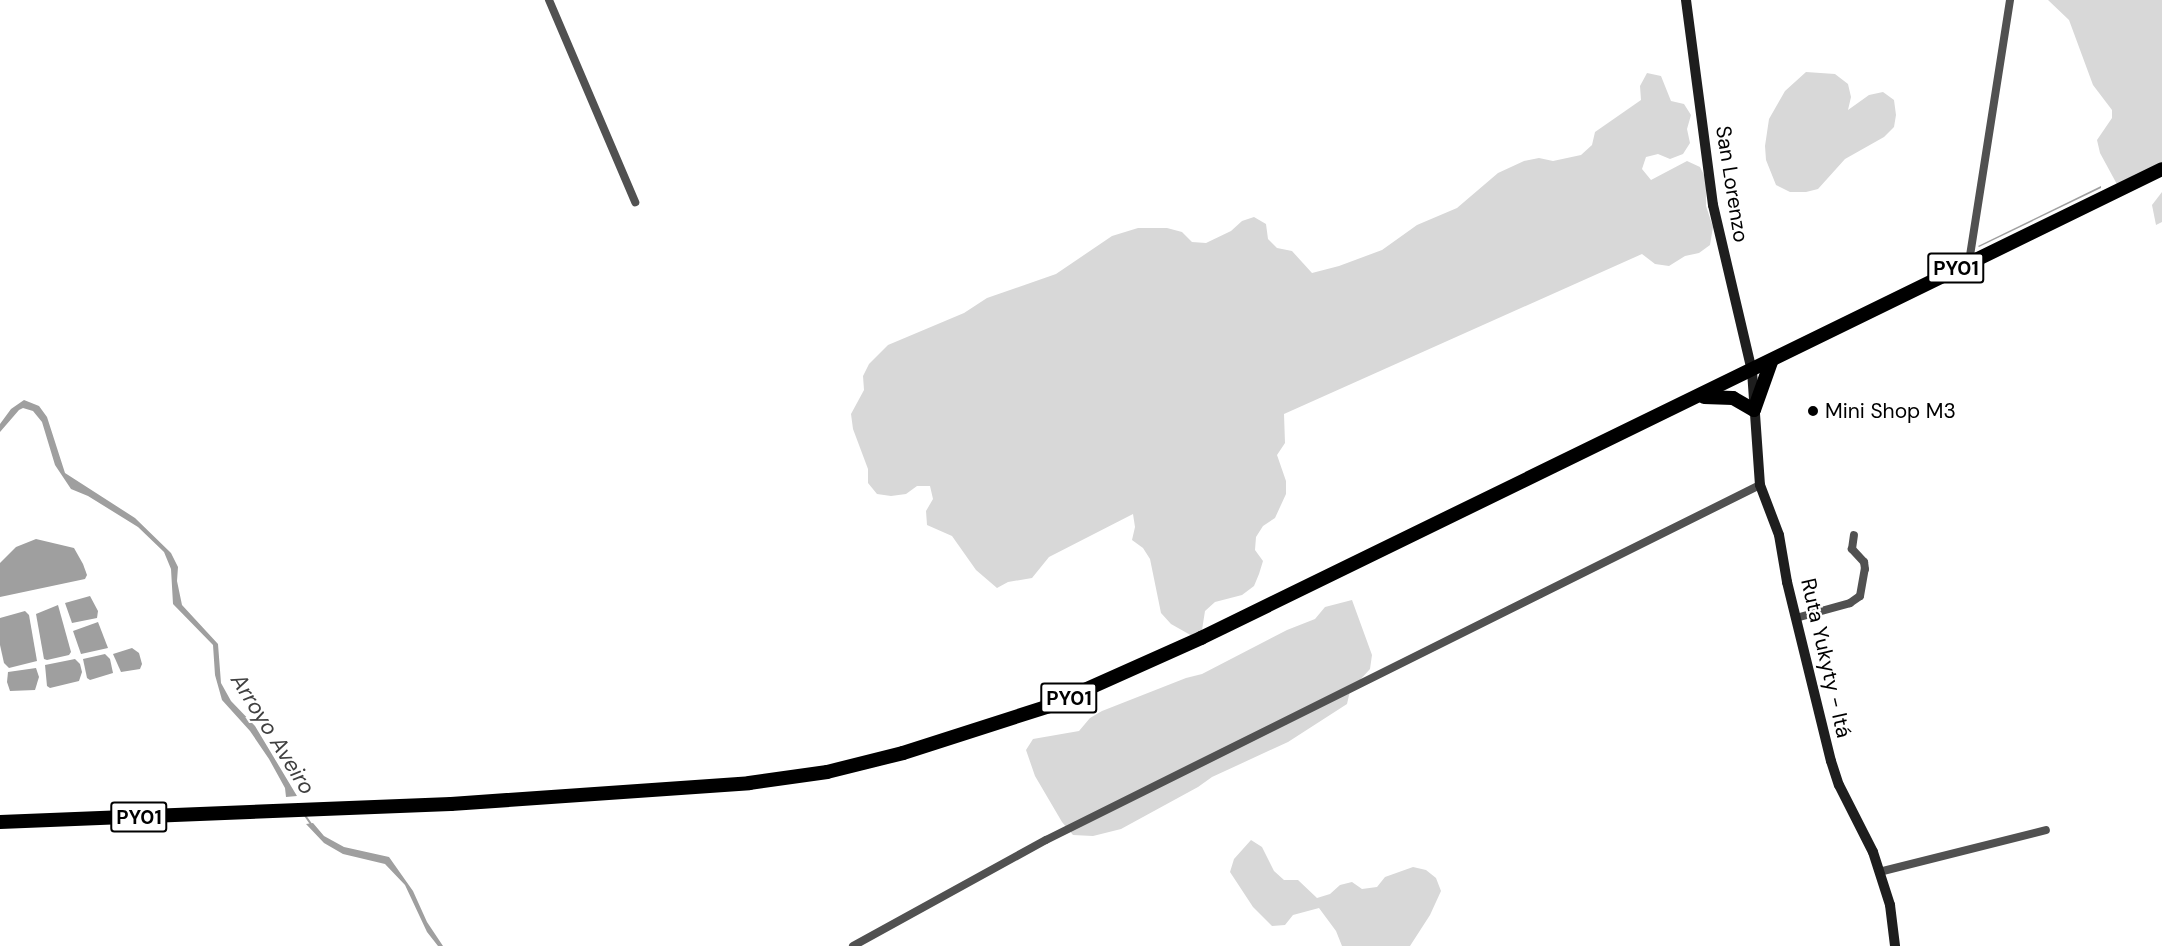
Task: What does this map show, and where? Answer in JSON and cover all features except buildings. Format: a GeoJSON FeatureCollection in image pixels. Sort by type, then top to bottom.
{"type":"FeatureCollection","features":[{"type":"Feature","properties":{"kind":"highway","name":"PY01"},"geometry":{"type":"LineString","coordinates":[[0,822],[451,804],[749,783],[827,772],[903,753],[1001,723],[1101,684],[1211,634],[2162,169]]}},
{"type":"Feature","properties":{"kind":"highway"},"geometry":{"type":"LineString","coordinates":[[1698,397],[1733,398],[1754,410],[1771,362]]}},
{"type":"Feature","properties":{"kind":"main road","name":"San Lorenzo"},"geometry":{"type":"LineString","coordinates":[[1686,0],[1713,205],[1752,371]]}},
{"type":"Feature","properties":{"kind":"main road","name":"Ruta Yukyty - Itá"},"geometry":{"type":"LineString","coordinates":[[1752,371],[1760,485],[1779,535],[1823,732],[1839,785],[1873,852],[1890,905],[1895,946]]}},
{"type":"Feature","properties":{"kind":"street"},"geometry":{"type":"LineString","coordinates":[[549,0],[635,202]]}},
{"type":"Feature","properties":{"kind":"street"},"geometry":{"type":"LineString","coordinates":[[1969,262],[2010,0]]}},
{"type":"Feature","properties":{"kind":"street"},"geometry":{"type":"LineString","coordinates":[[853,946],[1046,840],[1760,485]]}},
{"type":"Feature","properties":{"kind":"street"},"geometry":{"type":"LineString","coordinates":[[1796,618],[1850,603],[1860,596],[1865,569],[1864,562],[1852,549],[1854,535]]}},
{"type":"Feature","properties":{"kind":"street"},"geometry":{"type":"LineString","coordinates":[[1879,872],[2046,830]]}},
{"type":"Feature","properties":{"kind":"shaded area"},"geometry":{"type":"Polygon","coordinates":[[[2048,0],[2162,0],[2162,170],[2132,191],[2119,188],[2100,153],[2097,140],[2112,118],[2112,110],[2093,85],[2069,20],[2048,0]]]}},
{"type":"Feature","properties":{"kind":"shaded area"},"geometry":{"type":"Polygon","coordinates":[[[1806,72],[1835,74],[1848,84],[1851,97],[1848,110],[1869,95],[1883,92],[1894,100],[1896,115],[1894,127],[1884,137],[1845,159],[1818,189],[1790,192],[1776,185],[1766,160],[1765,146],[1769,119],[1785,91],[1806,72]]]}},
{"type":"Feature","properties":{"kind":"shaded area"},"geometry":{"type":"Polygon","coordinates":[[[1647,73],[1661,76],[1671,101],[1684,104],[1691,115],[1687,129],[1690,143],[1683,154],[1670,159],[1658,154],[1646,157],[1642,169],[1651,180],[1687,161],[1700,167],[1706,179],[1706,206],[1713,227],[1710,245],[1699,253],[1685,256],[1669,266],[1655,264],[1642,254],[1284,414],[1285,443],[1277,455],[1286,481],[1286,494],[1275,518],[1263,526],[1256,537],[1255,550],[1263,561],[1259,574],[1254,586],[1242,595],[1215,602],[1205,611],[1202,630],[1194,637],[1171,624],[1161,613],[1150,559],[1143,548],[1132,540],[1135,527],[1133,514],[1049,557],[1032,578],[1008,582],[997,588],[976,570],[952,536],[927,525],[926,511],[933,499],[930,486],[917,486],[906,494],[891,496],[877,494],[868,483],[868,469],[853,429],[851,414],[864,390],[863,376],[869,364],[888,345],[964,313],[987,298],[1056,274],[1112,236],[1138,228],[1167,228],[1182,232],[1192,242],[1206,243],[1231,231],[1242,221],[1254,217],[1266,224],[1268,239],[1277,248],[1292,251],[1312,273],[1339,266],[1382,250],[1417,225],[1457,208],[1498,173],[1524,161],[1539,158],[1553,161],[1581,155],[1592,145],[1595,132],[1641,100],[1640,86],[1647,73]]]}},
{"type":"Feature","properties":{"kind":"shaded area"},"geometry":{"type":"Polygon","coordinates":[[[2101,186],[2101,188],[1978,246],[2101,186]]]}},
{"type":"Feature","properties":{"kind":"shaded area"},"geometry":{"type":"Polygon","coordinates":[[[2162,192],[2162,222],[2156,225],[2152,205],[2162,192]]]}},
{"type":"Feature","properties":{"kind":"shaded area"},"geometry":{"type":"Polygon","coordinates":[[[24,400],[39,406],[47,417],[65,473],[135,518],[171,553],[178,567],[177,581],[182,605],[218,644],[221,683],[231,701],[255,726],[297,796],[286,797],[285,788],[269,759],[250,731],[222,700],[215,675],[213,645],[173,604],[171,569],[164,552],[138,527],[88,496],[71,489],[55,465],[42,422],[33,411],[23,408],[19,410],[0,432],[0,424],[11,409],[24,400]]]}},
{"type":"Feature","properties":{"kind":"shaded area"},"geometry":{"type":"Polygon","coordinates":[[[36,539],[74,548],[87,575],[85,579],[0,597],[0,563],[16,547],[36,539]]]}},
{"type":"Feature","properties":{"kind":"shaded area"},"geometry":{"type":"Polygon","coordinates":[[[90,596],[98,611],[97,618],[72,623],[65,603],[90,596]]]}},
{"type":"Feature","properties":{"kind":"shaded area"},"geometry":{"type":"Polygon","coordinates":[[[1352,600],[1372,655],[1370,669],[1350,691],[1347,704],[1288,742],[1212,777],[1121,829],[1093,836],[1073,835],[1062,822],[1035,776],[1026,750],[1033,739],[1079,731],[1090,718],[1102,711],[1186,678],[1202,674],[1287,630],[1315,619],[1325,607],[1352,600]]]}},
{"type":"Feature","properties":{"kind":"shaded area"},"geometry":{"type":"Polygon","coordinates":[[[58,605],[71,652],[69,655],[47,660],[44,659],[36,614],[58,605]]]}},
{"type":"Feature","properties":{"kind":"shaded area"},"geometry":{"type":"Polygon","coordinates":[[[25,611],[29,615],[37,661],[9,668],[4,663],[0,645],[0,618],[25,611]]]}},
{"type":"Feature","properties":{"kind":"shaded area"},"geometry":{"type":"Polygon","coordinates":[[[98,622],[108,648],[81,654],[73,631],[98,622]]]}},
{"type":"Feature","properties":{"kind":"shaded area"},"geometry":{"type":"Polygon","coordinates":[[[132,648],[139,653],[142,664],[140,669],[121,672],[113,654],[132,648]]]}},
{"type":"Feature","properties":{"kind":"shaded area"},"geometry":{"type":"Polygon","coordinates":[[[105,654],[110,659],[113,673],[90,680],[87,678],[83,659],[105,654]]]}},
{"type":"Feature","properties":{"kind":"shaded area"},"geometry":{"type":"Polygon","coordinates":[[[75,659],[80,664],[82,672],[79,681],[50,688],[47,686],[45,665],[75,659]]]}},
{"type":"Feature","properties":{"kind":"shaded area"},"geometry":{"type":"Polygon","coordinates":[[[36,668],[39,677],[35,690],[10,691],[7,682],[8,672],[36,668]]]}},
{"type":"Feature","properties":{"kind":"shaded area"},"geometry":{"type":"Polygon","coordinates":[[[313,823],[324,836],[344,847],[389,857],[413,891],[427,922],[443,946],[438,946],[427,932],[405,885],[385,864],[343,854],[324,843],[306,824],[313,823]]]}},
{"type":"Feature","properties":{"kind":"shaded area"},"geometry":{"type":"Polygon","coordinates":[[[1251,840],[1262,847],[1274,871],[1284,880],[1298,880],[1317,898],[1330,894],[1340,885],[1352,882],[1362,889],[1377,887],[1385,877],[1413,867],[1426,870],[1436,878],[1441,891],[1430,915],[1410,946],[1342,946],[1336,931],[1319,908],[1293,915],[1285,925],[1272,926],[1253,907],[1230,872],[1234,859],[1251,840]]]}},
{"type":"Feature","properties":{"kind":"waterway","name":"Arroyo Aveiro"},"geometry":{"type":"LineString","coordinates":[[304,814],[311,824]]}},
{"type":"Feature","properties":{"kind":"place","name":"Mini Shop M3"},"geometry":{"type":"Point","coordinates":[1813,411]}}]}
